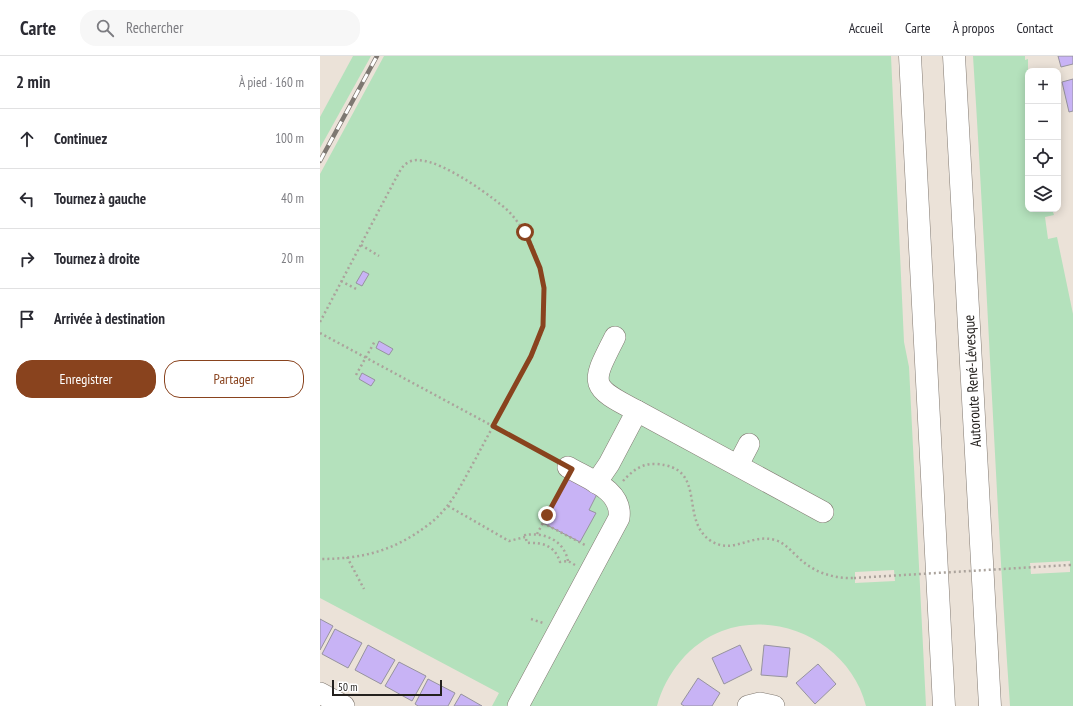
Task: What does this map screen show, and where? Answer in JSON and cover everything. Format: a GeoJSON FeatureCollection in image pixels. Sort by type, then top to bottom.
{"type":"FeatureCollection","features":[{"type":"Feature","properties":{"kind":"highway"},"geometry":{"type":"LineString","coordinates":[[910,56],[944,706]]}},
{"type":"Feature","properties":{"kind":"highway","name":"Autoroute René-Lévesque"},"geometry":{"type":"LineString","coordinates":[[954,56],[990,706]]}},
{"type":"Feature","properties":{"kind":"street"},"geometry":{"type":"LineString","coordinates":[[616,337],[599,367],[598,381],[604,393],[823,512]]}},
{"type":"Feature","properties":{"kind":"street"},"geometry":{"type":"LineString","coordinates":[[596,483],[609,464],[637,411]]}},
{"type":"Feature","properties":{"kind":"street"},"geometry":{"type":"LineString","coordinates":[[738,465],[750,444]]}},
{"type":"Feature","properties":{"kind":"street"},"geometry":{"type":"LineString","coordinates":[[518,706],[619,518],[619,508],[614,496],[596,483],[570,468]]}},
{"type":"Feature","properties":{"kind":"street"},"geometry":{"type":"LineString","coordinates":[[748,706],[760,703],[774,706]]}},
{"type":"Feature","properties":{"kind":"path"},"geometry":{"type":"LineString","coordinates":[[320,322],[403,166],[416,160],[425,160],[436,164],[464,179],[501,204],[514,217],[525,232],[540,268],[544,288],[543,326],[531,356],[448,506],[429,524],[397,545],[371,554],[346,558],[320,559]]}},
{"type":"Feature","properties":{"kind":"path"},"geometry":{"type":"LineString","coordinates":[[361,245],[379,256]]}},
{"type":"Feature","properties":{"kind":"path"},"geometry":{"type":"LineString","coordinates":[[341,282],[358,290]]}},
{"type":"Feature","properties":{"kind":"path"},"geometry":{"type":"LineString","coordinates":[[320,334],[570,468],[537,534]]}},
{"type":"Feature","properties":{"kind":"path"},"geometry":{"type":"LineString","coordinates":[[356,375],[375,341]]}},
{"type":"Feature","properties":{"kind":"path"},"geometry":{"type":"LineString","coordinates":[[620,486],[629,474],[639,467],[652,464],[672,468],[680,472],[689,485],[692,496],[695,522],[701,532],[710,540],[722,546],[728,547],[736,546],[756,539],[775,540],[785,545],[804,563],[833,577],[854,578],[1073,565]]}},
{"type":"Feature","properties":{"kind":"path"},"geometry":{"type":"LineString","coordinates":[[448,506],[509,541],[525,537],[525,535],[537,534],[550,537],[557,542],[566,554],[568,561]]}},
{"type":"Feature","properties":{"kind":"path"},"geometry":{"type":"LineString","coordinates":[[542,513],[547,515]]}},
{"type":"Feature","properties":{"kind":"path"},"geometry":{"type":"LineString","coordinates":[[543,523],[588,546]]}},
{"type":"Feature","properties":{"kind":"path"},"geometry":{"type":"LineString","coordinates":[[525,537],[527,543],[543,544],[552,548],[557,553],[560,562],[568,561],[577,566]]}},
{"type":"Feature","properties":{"kind":"path"},"geometry":{"type":"LineString","coordinates":[[549,552],[552,548]]}},
{"type":"Feature","properties":{"kind":"path"},"geometry":{"type":"LineString","coordinates":[[346,558],[364,589]]}},
{"type":"Feature","properties":{"kind":"path"},"geometry":{"type":"LineString","coordinates":[[531,619],[546,624]]}},
{"type":"Feature","properties":{"kind":"green space"},"geometry":{"type":"Polygon","coordinates":[[[353,56],[371,56],[320,148],[320,117],[353,56]]]}},
{"type":"Feature","properties":{"kind":"green space"},"geometry":{"type":"Polygon","coordinates":[[[384,56],[891,56],[904,342],[909,367],[926,706],[866,706],[858,684],[845,665],[829,650],[810,637],[790,629],[767,625],[745,625],[710,636],[690,651],[666,682],[657,706],[492,706],[499,693],[320,598],[320,174],[384,56]],[[894,570],[855,572],[855,583],[895,581],[894,570]]]}},
{"type":"Feature","properties":{"kind":"green space"},"geometry":{"type":"Polygon","coordinates":[[[973,56],[1025,56],[1025,60],[1028,59],[1028,68],[1025,68],[1025,212],[1053,212],[1054,215],[1045,217],[1048,239],[1057,237],[1073,314],[1073,706],[1010,706],[973,56]],[[1070,561],[1030,563],[1031,574],[1070,572],[1070,561]]]}},
{"type":"Feature","properties":{"kind":"building"},"geometry":{"type":"Polygon","coordinates":[[[1058,56],[1073,56],[1073,64],[1061,67],[1058,56]]]}},
{"type":"Feature","properties":{"kind":"building"},"geometry":{"type":"Polygon","coordinates":[[[1073,79],[1073,111],[1069,112],[1062,82],[1073,79]]]}},
{"type":"Feature","properties":{"kind":"building"},"geometry":{"type":"Polygon","coordinates":[[[363,271],[369,274],[362,286],[356,283],[363,271]]]}},
{"type":"Feature","properties":{"kind":"building"},"geometry":{"type":"Polygon","coordinates":[[[379,341],[393,349],[389,355],[376,348],[379,341]]]}},
{"type":"Feature","properties":{"kind":"building"},"geometry":{"type":"Polygon","coordinates":[[[362,373],[375,380],[371,386],[359,379],[362,373]]]}},
{"type":"Feature","properties":{"kind":"building"},"geometry":{"type":"Polygon","coordinates":[[[568,477],[598,492],[589,510],[596,513],[580,542],[543,523],[568,477]]]}},
{"type":"Feature","properties":{"kind":"building"},"geometry":{"type":"Polygon","coordinates":[[[320,619],[333,626],[320,650],[320,619]]]}},
{"type":"Feature","properties":{"kind":"building"},"geometry":{"type":"Polygon","coordinates":[[[335,629],[362,643],[348,668],[322,654],[335,629]]]}},
{"type":"Feature","properties":{"kind":"building"},"geometry":{"type":"Polygon","coordinates":[[[368,645],[395,660],[381,684],[355,670],[368,645]]]}},
{"type":"Feature","properties":{"kind":"building"},"geometry":{"type":"Polygon","coordinates":[[[740,645],[752,670],[724,684],[712,658],[740,645]]]}},
{"type":"Feature","properties":{"kind":"building"},"geometry":{"type":"Polygon","coordinates":[[[764,645],[790,648],[787,677],[761,675],[764,645]]]}},
{"type":"Feature","properties":{"kind":"building"},"geometry":{"type":"Polygon","coordinates":[[[399,662],[426,676],[412,701],[385,686],[399,662]]]}},
{"type":"Feature","properties":{"kind":"building"},"geometry":{"type":"Polygon","coordinates":[[[818,664],[836,684],[815,704],[796,683],[818,664]]]}},
{"type":"Feature","properties":{"kind":"building"},"geometry":{"type":"Polygon","coordinates":[[[698,678],[720,693],[712,706],[684,706],[681,704],[698,678]]]}},
{"type":"Feature","properties":{"kind":"building"},"geometry":{"type":"Polygon","coordinates":[[[428,679],[455,693],[448,706],[418,706],[415,704],[428,679]]]}},
{"type":"Feature","properties":{"kind":"building"},"geometry":{"type":"Polygon","coordinates":[[[461,694],[482,706],[454,706],[461,694]]]}},
{"type":"Feature","properties":{"kind":"railway"},"geometry":{"type":"LineString","coordinates":[[320,161],[377,56]]}},
{"type":"Feature","properties":{"kind":"route"},"geometry":{"type":"LineString","coordinates":[[525,232],[534,250],[540,268],[544,288],[543,326],[531,356],[493,426],[572,469],[547,515]]}}]}
